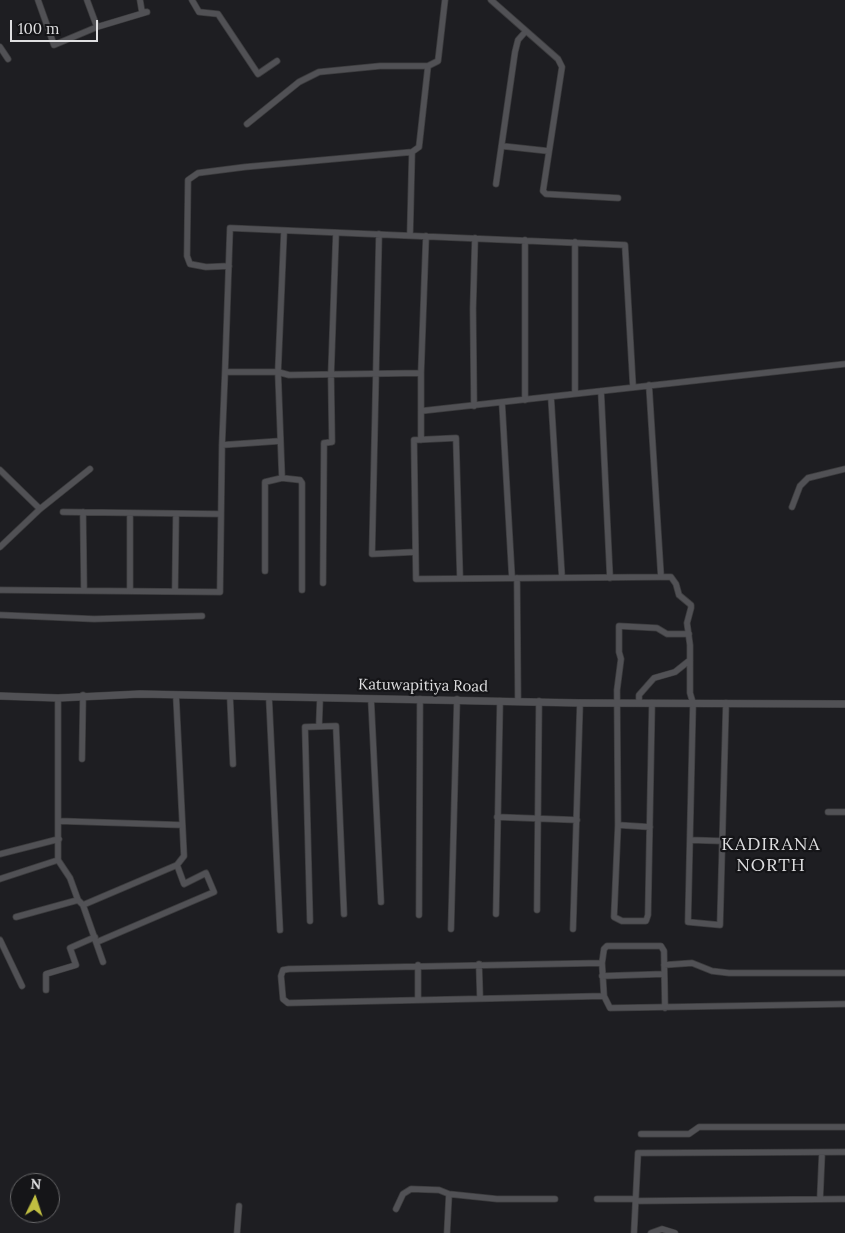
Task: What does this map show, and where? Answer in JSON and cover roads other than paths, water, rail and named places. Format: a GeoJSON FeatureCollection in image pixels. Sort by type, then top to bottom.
{"type":"FeatureCollection","features":[{"type":"Feature","properties":{"kind":"street"},"geometry":{"type":"LineString","coordinates":[[38,0],[54,45],[97,27],[146,12],[142,12],[140,0]]}},
{"type":"Feature","properties":{"kind":"street"},"geometry":{"type":"LineString","coordinates":[[88,0],[97,27]]}},
{"type":"Feature","properties":{"kind":"street"},"geometry":{"type":"LineString","coordinates":[[192,0],[199,12],[218,14],[258,74],[277,61]]}},
{"type":"Feature","properties":{"kind":"street"},"geometry":{"type":"LineString","coordinates":[[247,124],[298,82],[319,72],[346,71],[380,66],[428,66],[438,61],[445,0]]}},
{"type":"Feature","properties":{"kind":"street"},"geometry":{"type":"LineString","coordinates":[[491,0],[558,59],[562,67],[543,191],[546,194],[618,198]]}},
{"type":"Feature","properties":{"kind":"street"},"geometry":{"type":"LineString","coordinates":[[496,184],[516,46],[518,40],[526,31]]}},
{"type":"Feature","properties":{"kind":"street"},"geometry":{"type":"LineString","coordinates":[[0,46],[8,59]]}},
{"type":"Feature","properties":{"kind":"street"},"geometry":{"type":"LineString","coordinates":[[229,266],[206,267],[190,264],[187,256],[188,180],[198,173],[245,166],[412,152],[419,147],[428,66]]}},
{"type":"Feature","properties":{"kind":"street"},"geometry":{"type":"LineString","coordinates":[[502,146],[548,151]]}},
{"type":"Feature","properties":{"kind":"street"},"geometry":{"type":"LineString","coordinates":[[410,235],[412,152]]}},
{"type":"Feature","properties":{"kind":"street"},"geometry":{"type":"LineString","coordinates":[[0,590],[220,592],[222,445],[230,228],[284,232],[410,235],[625,245],[632,387]]}},
{"type":"Feature","properties":{"kind":"street"},"geometry":{"type":"LineString","coordinates":[[282,478],[278,372],[284,232]]}},
{"type":"Feature","properties":{"kind":"street"},"geometry":{"type":"LineString","coordinates":[[323,583],[324,443],[332,442],[331,374],[336,234]]}},
{"type":"Feature","properties":{"kind":"street"},"geometry":{"type":"LineString","coordinates":[[379,234],[372,554],[415,552]]}},
{"type":"Feature","properties":{"kind":"street"},"geometry":{"type":"LineString","coordinates":[[421,440],[421,373],[426,236]]}},
{"type":"Feature","properties":{"kind":"street"},"geometry":{"type":"LineString","coordinates":[[474,406],[473,309],[475,238]]}},
{"type":"Feature","properties":{"kind":"street"},"geometry":{"type":"LineString","coordinates":[[525,240],[525,400]]}},
{"type":"Feature","properties":{"kind":"street"},"geometry":{"type":"LineString","coordinates":[[575,242],[575,393]]}},
{"type":"Feature","properties":{"kind":"street"},"geometry":{"type":"LineString","coordinates":[[421,410],[502,403],[601,390],[845,364]]}},
{"type":"Feature","properties":{"kind":"street"},"geometry":{"type":"LineString","coordinates":[[225,372],[278,372],[289,375],[421,373]]}},
{"type":"Feature","properties":{"kind":"street"},"geometry":{"type":"LineString","coordinates":[[649,385],[661,577]]}},
{"type":"Feature","properties":{"kind":"street"},"geometry":{"type":"LineString","coordinates":[[601,390],[610,578]]}},
{"type":"Feature","properties":{"kind":"street"},"geometry":{"type":"LineString","coordinates":[[551,397],[562,578]]}},
{"type":"Feature","properties":{"kind":"street"},"geometry":{"type":"LineString","coordinates":[[502,403],[514,578],[518,701]]}},
{"type":"Feature","properties":{"kind":"street"},"geometry":{"type":"LineString","coordinates":[[460,578],[456,438],[414,440],[416,579],[671,576],[679,594],[691,605],[687,623],[689,634],[690,693],[693,703],[688,922],[720,925],[726,703]]}},
{"type":"Feature","properties":{"kind":"street"},"geometry":{"type":"LineString","coordinates":[[222,445],[280,441]]}},
{"type":"Feature","properties":{"kind":"street"},"geometry":{"type":"LineString","coordinates":[[0,547],[40,509],[90,469]]}},
{"type":"Feature","properties":{"kind":"street"},"geometry":{"type":"LineString","coordinates":[[0,470],[40,509]]}},
{"type":"Feature","properties":{"kind":"street"},"geometry":{"type":"LineString","coordinates":[[792,507],[800,486],[808,478],[845,470]]}},
{"type":"Feature","properties":{"kind":"street"},"geometry":{"type":"LineString","coordinates":[[265,571],[265,482],[282,478],[300,480],[302,483],[302,590]]}},
{"type":"Feature","properties":{"kind":"street"},"geometry":{"type":"LineString","coordinates":[[63,512],[221,514]]}},
{"type":"Feature","properties":{"kind":"street"},"geometry":{"type":"LineString","coordinates":[[84,512],[84,590]]}},
{"type":"Feature","properties":{"kind":"street"},"geometry":{"type":"LineString","coordinates":[[130,513],[130,591]]}},
{"type":"Feature","properties":{"kind":"street"},"geometry":{"type":"LineString","coordinates":[[175,591],[176,514]]}},
{"type":"Feature","properties":{"kind":"street"},"geometry":{"type":"LineString","coordinates":[[0,615],[94,619],[202,616]]}},
{"type":"Feature","properties":{"kind":"street"},"geometry":{"type":"LineString","coordinates":[[652,703],[648,915],[646,922],[633,922],[618,920],[614,917],[618,825],[618,702],[621,659],[619,652],[619,626],[657,628],[667,634],[689,634]]}},
{"type":"Feature","properties":{"kind":"street"},"geometry":{"type":"LineString","coordinates":[[639,702],[639,695],[654,678],[675,672],[690,660]]}},
{"type":"Feature","properties":{"kind":"street"},"geometry":{"type":"LineString","coordinates":[[82,760],[83,695]]}},
{"type":"Feature","properties":{"kind":"street","name":"Katuwapitiya Road"},"geometry":{"type":"LineString","coordinates":[[0,696],[58,698],[83,695],[176,695],[580,703],[845,704]]}},
{"type":"Feature","properties":{"kind":"street"},"geometry":{"type":"LineString","coordinates":[[83,904],[176,865],[184,856],[176,695]]}},
{"type":"Feature","properties":{"kind":"street"},"geometry":{"type":"LineString","coordinates":[[230,697],[233,764]]}},
{"type":"Feature","properties":{"kind":"street"},"geometry":{"type":"LineString","coordinates":[[58,698],[58,860],[70,878],[78,900],[83,904],[103,962]]}},
{"type":"Feature","properties":{"kind":"street"},"geometry":{"type":"LineString","coordinates":[[270,698],[280,930]]}},
{"type":"Feature","properties":{"kind":"street"},"geometry":{"type":"LineString","coordinates":[[320,698],[320,726]]}},
{"type":"Feature","properties":{"kind":"street"},"geometry":{"type":"LineString","coordinates":[[370,699],[381,902]]}},
{"type":"Feature","properties":{"kind":"street"},"geometry":{"type":"LineString","coordinates":[[419,914],[420,699]]}},
{"type":"Feature","properties":{"kind":"street"},"geometry":{"type":"LineString","coordinates":[[451,929],[457,700]]}},
{"type":"Feature","properties":{"kind":"street"},"geometry":{"type":"LineString","coordinates":[[496,914],[500,700]]}},
{"type":"Feature","properties":{"kind":"street"},"geometry":{"type":"LineString","coordinates":[[537,910],[536,819],[539,701]]}},
{"type":"Feature","properties":{"kind":"street"},"geometry":{"type":"LineString","coordinates":[[573,929],[580,703]]}},
{"type":"Feature","properties":{"kind":"street"},"geometry":{"type":"LineString","coordinates":[[310,921],[305,727],[336,726],[344,914]]}},
{"type":"Feature","properties":{"kind":"street"},"geometry":{"type":"LineString","coordinates":[[828,812],[845,812]]}},
{"type":"Feature","properties":{"kind":"street"},"geometry":{"type":"LineString","coordinates":[[497,818],[577,820]]}},
{"type":"Feature","properties":{"kind":"street"},"geometry":{"type":"LineString","coordinates":[[59,821],[182,825]]}},
{"type":"Feature","properties":{"kind":"street"},"geometry":{"type":"LineString","coordinates":[[618,825],[650,827]]}},
{"type":"Feature","properties":{"kind":"street"},"geometry":{"type":"LineString","coordinates":[[0,854],[59,839]]}},
{"type":"Feature","properties":{"kind":"street"},"geometry":{"type":"LineString","coordinates":[[690,840],[722,841]]}},
{"type":"Feature","properties":{"kind":"street"},"geometry":{"type":"LineString","coordinates":[[0,878],[58,860]]}},
{"type":"Feature","properties":{"kind":"street"},"geometry":{"type":"LineString","coordinates":[[46,990],[46,974],[76,965],[70,948],[214,892],[206,873],[184,884],[176,865]]}},
{"type":"Feature","properties":{"kind":"street"},"geometry":{"type":"LineString","coordinates":[[16,917],[78,900]]}},
{"type":"Feature","properties":{"kind":"street"},"geometry":{"type":"LineString","coordinates":[[0,940],[22,986]]}},
{"type":"Feature","properties":{"kind":"street"},"geometry":{"type":"LineString","coordinates":[[665,1008],[664,951],[659,946],[607,946],[604,949],[602,976],[604,996],[610,1008],[665,1008],[845,1004]]}},
{"type":"Feature","properties":{"kind":"street"},"geometry":{"type":"LineString","coordinates":[[602,963],[418,965],[288,969],[283,970],[281,976],[283,999],[288,1003],[604,996]]}},
{"type":"Feature","properties":{"kind":"street"},"geometry":{"type":"LineString","coordinates":[[664,965],[692,963],[712,971],[729,973],[845,974]]}},
{"type":"Feature","properties":{"kind":"street"},"geometry":{"type":"LineString","coordinates":[[479,964],[480,998]]}},
{"type":"Feature","properties":{"kind":"street"},"geometry":{"type":"LineString","coordinates":[[418,965],[418,1000]]}},
{"type":"Feature","properties":{"kind":"street"},"geometry":{"type":"LineString","coordinates":[[602,976],[664,974]]}},
{"type":"Feature","properties":{"kind":"street"},"geometry":{"type":"LineString","coordinates":[[641,1134],[689,1134],[699,1127],[845,1127]]}},
{"type":"Feature","properties":{"kind":"street"},"geometry":{"type":"LineString","coordinates":[[634,1233],[634,1200],[638,1153],[845,1152]]}},
{"type":"Feature","properties":{"kind":"street"},"geometry":{"type":"LineString","coordinates":[[820,1199],[822,1153]]}},
{"type":"Feature","properties":{"kind":"street"},"geometry":{"type":"LineString","coordinates":[[396,1209],[403,1194],[411,1190],[439,1190],[449,1194],[497,1199],[555,1199]]}},
{"type":"Feature","properties":{"kind":"street"},"geometry":{"type":"LineString","coordinates":[[447,1233],[449,1194]]}},
{"type":"Feature","properties":{"kind":"street"},"geometry":{"type":"LineString","coordinates":[[597,1199],[845,1199]]}},
{"type":"Feature","properties":{"kind":"street"},"geometry":{"type":"LineString","coordinates":[[237,1233],[240,1206]]}},
{"type":"Feature","properties":{"kind":"street"},"geometry":{"type":"LineString","coordinates":[[651,1233],[662,1229],[675,1233]]}},
{"type":"Feature","properties":{"kind":"district","name":"KADIRANA NORTH"},"geometry":{"type":"Point","coordinates":[771,855]}}]}
